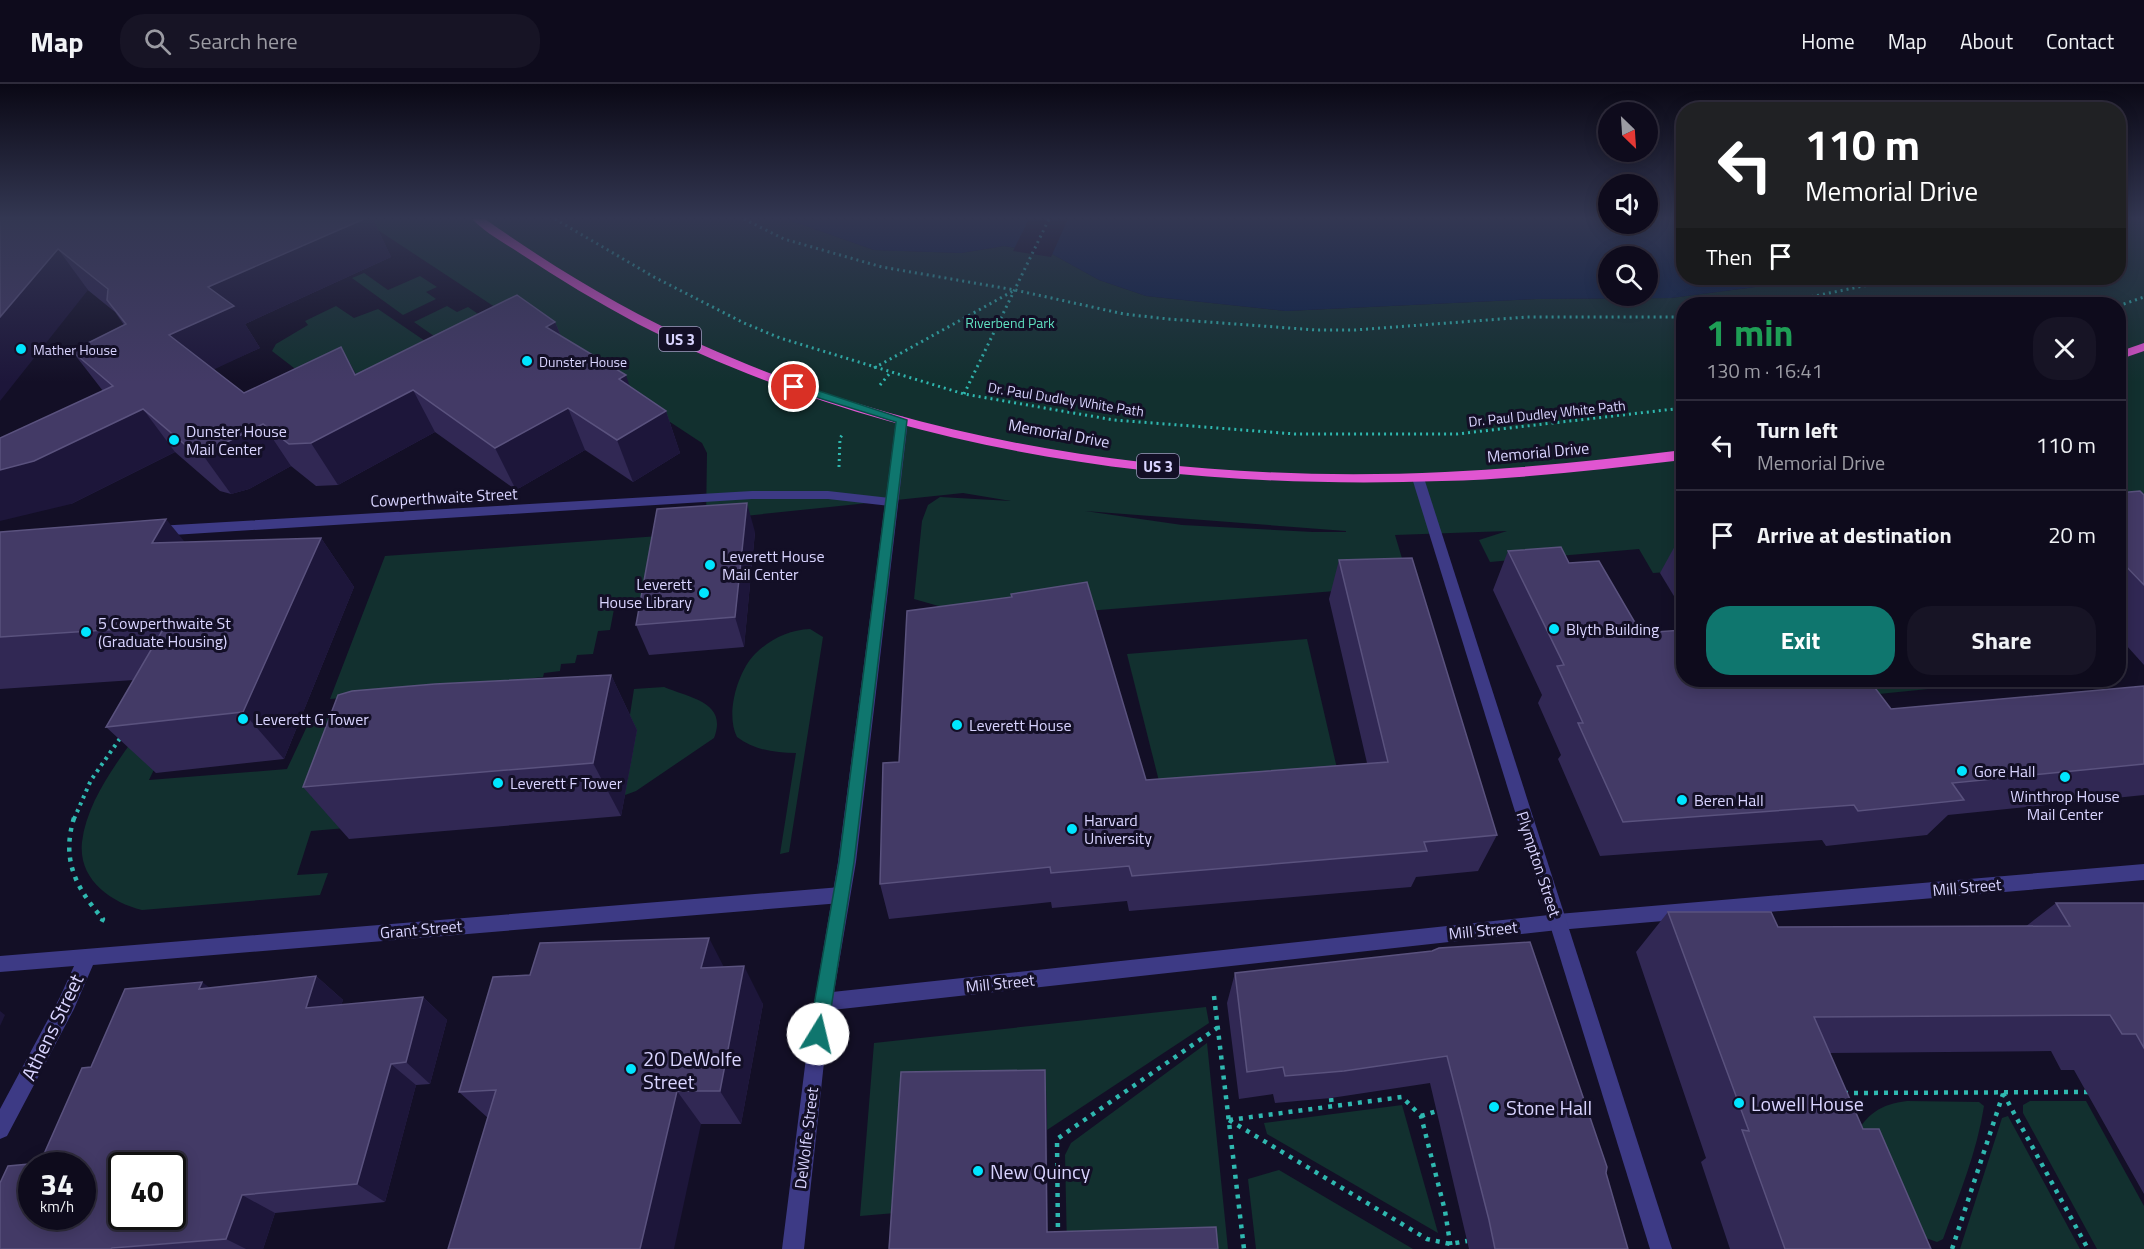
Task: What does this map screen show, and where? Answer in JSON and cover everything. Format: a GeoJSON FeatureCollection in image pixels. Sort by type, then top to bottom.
{"type":"FeatureCollection","features":[{"type":"Feature","properties":{"kind":"highway","name":"Memorial Drive"},"geometry":{"type":"LineString","coordinates":[[563,273],[600,297],[693,346],[805,390],[902,420],[1030,448],[1134,464],[1278,477],[1418,478],[1515,473],[1676,456]]}},
{"type":"Feature","properties":{"kind":"highway"},"geometry":{"type":"LineString","coordinates":[[2126,353],[2144,347]]}},
{"type":"Feature","properties":{"kind":"street","name":"DeWolfe Street"},"geometry":{"type":"LineString","coordinates":[[793,1249],[823,1002],[841,895],[902,420]]}},
{"type":"Feature","properties":{"kind":"street","name":"Plympton Street"},"geometry":{"type":"LineString","coordinates":[[1418,478],[1661,1249]]}},
{"type":"Feature","properties":{"kind":"street","name":"Cowperthwaite Street"},"geometry":{"type":"LineString","coordinates":[[141,532],[753,495],[828,495],[890,502]]}},
{"type":"Feature","properties":{"kind":"street","name":"Mill Street"},"geometry":{"type":"LineString","coordinates":[[823,1002],[1558,922],[2144,872]]}},
{"type":"Feature","properties":{"kind":"street","name":"Grant Street"},"geometry":{"type":"LineString","coordinates":[[0,964],[841,895]]}},
{"type":"Feature","properties":{"kind":"street","name":"Athens Street"},"geometry":{"type":"LineString","coordinates":[[0,1129],[67,1003],[87,957]]}},
{"type":"Feature","properties":{"kind":"path","name":"Dr. Paul Dudley White Path"},"geometry":{"type":"LineString","coordinates":[[649,273],[744,323],[874,368],[964,394],[1114,420],[1295,434],[1457,434],[1676,409]]}},
{"type":"Feature","properties":{"kind":"path"},"geometry":{"type":"LineString","coordinates":[[918,273],[1015,290],[1135,315],[1316,330],[1527,317],[1676,317]]}},
{"type":"Feature","properties":{"kind":"path"},"geometry":{"type":"LineString","coordinates":[[964,394],[1023,273]]}},
{"type":"Feature","properties":{"kind":"path"},"geometry":{"type":"LineString","coordinates":[[1810,297],[1868,285]]}},
{"type":"Feature","properties":{"kind":"path"},"geometry":{"type":"LineString","coordinates":[[874,368],[1015,290]]}},
{"type":"Feature","properties":{"kind":"path"},"geometry":{"type":"LineString","coordinates":[[2126,303],[2144,297]]}},
{"type":"Feature","properties":{"kind":"path"},"geometry":{"type":"LineString","coordinates":[[87,957],[103,919],[88,906],[74,876],[68,842],[77,803],[101,762],[123,734]]}},
{"type":"Feature","properties":{"kind":"path"},"geometry":{"type":"LineString","coordinates":[[1214,996],[1244,1249]]}},
{"type":"Feature","properties":{"kind":"path"},"geometry":{"type":"LineString","coordinates":[[1058,1249],[1057,1139],[1217,1028]]}},
{"type":"Feature","properties":{"kind":"path"},"geometry":{"type":"LineString","coordinates":[[1834,1093],[2093,1091]]}},
{"type":"Feature","properties":{"kind":"path"},"geometry":{"type":"LineString","coordinates":[[1952,1249],[2003,1093]]}},
{"type":"Feature","properties":{"kind":"path"},"geometry":{"type":"LineString","coordinates":[[2003,1093],[2088,1249]]}},
{"type":"Feature","properties":{"kind":"path"},"geometry":{"type":"LineString","coordinates":[[1229,1120],[1402,1097],[1421,1116],[1445,1211],[1450,1246]]}},
{"type":"Feature","properties":{"kind":"path"},"geometry":{"type":"LineString","coordinates":[[1331,1098],[1332,1106]]}},
{"type":"Feature","properties":{"kind":"path"},"geometry":{"type":"LineString","coordinates":[[1421,1116],[1437,1111]]}},
{"type":"Feature","properties":{"kind":"path"},"geometry":{"type":"LineString","coordinates":[[1229,1120],[1427,1239],[1450,1246],[1467,1241]]}},
{"type":"Feature","properties":{"kind":"green space"},"geometry":{"type":"Polygon","coordinates":[[[365,273],[388,290],[420,276],[437,287],[426,292],[436,299],[403,315],[352,278],[365,273]]]}},
{"type":"Feature","properties":{"kind":"green space","name":"Riverbend Park"},"geometry":{"type":"Polygon","coordinates":[[[444,273],[1087,273],[1099,280],[1146,296],[1286,311],[1537,299],[1598,299],[1598,306],[1658,306],[1658,298],[1676,297],[1676,571],[1653,573],[1639,549],[1490,562],[1479,540],[1507,531],[1395,535],[1410,585],[1087,611],[963,613],[914,599],[922,521],[928,505],[940,497],[1011,501],[963,493],[706,520],[707,453],[702,443],[444,273]],[[1085,511],[1182,525],[1313,532],[1346,531],[1085,511]]]}},
{"type":"Feature","properties":{"kind":"green space"},"geometry":{"type":"Polygon","coordinates":[[[2126,273],[2144,273],[2144,503],[2126,490],[2126,297],[1679,297],[1770,285],[2126,285],[2126,273]]]}},
{"type":"Feature","properties":{"kind":"green space"},"geometry":{"type":"Polygon","coordinates":[[[336,306],[354,318],[378,309],[450,358],[346,408],[272,351],[276,344],[308,325],[305,321],[336,306]]]}},
{"type":"Feature","properties":{"kind":"green space"},"geometry":{"type":"Polygon","coordinates":[[[447,306],[457,312],[468,307],[487,320],[468,360],[414,322],[447,306]]]}},
{"type":"Feature","properties":{"kind":"green space"},"geometry":{"type":"Polygon","coordinates":[[[659,536],[648,606],[614,609],[610,630],[598,631],[593,654],[577,655],[575,663],[561,664],[560,671],[544,673],[543,677],[526,679],[525,683],[330,699],[385,556],[659,536]]]}},
{"type":"Feature","properties":{"kind":"green space"},"geometry":{"type":"Polygon","coordinates":[[[255,557],[149,780],[287,769],[310,720],[474,705],[346,828],[311,831],[297,875],[328,873],[320,895],[142,910],[130,906],[98,887],[85,867],[82,842],[92,807],[109,774],[255,557]]]}},
{"type":"Feature","properties":{"kind":"green space"},"geometry":{"type":"Polygon","coordinates":[[[810,629],[823,637],[789,852],[780,854],[796,753],[765,750],[737,737],[732,717],[733,705],[743,671],[755,654],[780,636],[810,629]]]}},
{"type":"Feature","properties":{"kind":"green space"},"geometry":{"type":"Polygon","coordinates":[[[1307,639],[1342,790],[1165,805],[1127,654],[1307,639]]]}},
{"type":"Feature","properties":{"kind":"green space"},"geometry":{"type":"Polygon","coordinates":[[[664,687],[695,698],[711,709],[716,716],[717,726],[714,738],[636,791],[617,798],[634,689],[664,687]]]}},
{"type":"Feature","properties":{"kind":"green space"},"geometry":{"type":"Polygon","coordinates":[[[1832,687],[1948,687],[1839,698],[1832,687]]]}},
{"type":"Feature","properties":{"kind":"green space"},"geometry":{"type":"Polygon","coordinates":[[[1206,1007],[1209,1023],[1047,1130],[907,1212],[860,1216],[874,1043],[1206,1007]]]}},
{"type":"Feature","properties":{"kind":"green space"},"geometry":{"type":"Polygon","coordinates":[[[1207,1043],[1228,1249],[1067,1249],[1065,1155],[1071,1143],[1207,1043]]]}},
{"type":"Feature","properties":{"kind":"green space"},"geometry":{"type":"Polygon","coordinates":[[[1907,1101],[1979,1102],[1984,1106],[1967,1173],[1943,1239],[1937,1242],[1923,1237],[1854,1138],[1875,1112],[1889,1105],[1907,1101]]]}},
{"type":"Feature","properties":{"kind":"green space"},"geometry":{"type":"Polygon","coordinates":[[[2030,1101],[2086,1101],[2144,1206],[2144,1249],[2097,1249],[2023,1113],[2023,1105],[2030,1101]]]}},
{"type":"Feature","properties":{"kind":"green space"},"geometry":{"type":"Polygon","coordinates":[[[1402,1105],[1438,1233],[1267,1134],[1264,1123],[1402,1105]]]}},
{"type":"Feature","properties":{"kind":"green space"},"geometry":{"type":"Polygon","coordinates":[[[2008,1116],[2080,1249],[1960,1249],[2002,1118],[2008,1116]]]}},
{"type":"Feature","properties":{"kind":"green space"},"geometry":{"type":"Polygon","coordinates":[[[1279,1170],[1413,1249],[1256,1249],[1248,1179],[1279,1170]]]}},
{"type":"Feature","properties":{"kind":"water"},"geometry":{"type":"Polygon","coordinates":[[[1087,273],[1598,273],[1598,299],[1537,299],[1286,311],[1146,296],[1099,280],[1087,273]]]}},
{"type":"Feature","properties":{"kind":"water"},"geometry":{"type":"Polygon","coordinates":[[[1658,273],[1676,273],[1676,285],[1770,285],[1676,297],[1658,298],[1658,273]]]}},
{"type":"Feature","properties":{"kind":"building"},"geometry":{"type":"Polygon","coordinates":[[[0,273],[37,273],[0,317],[0,273]]]}},
{"type":"Feature","properties":{"kind":"building"},"geometry":{"type":"Polygon","coordinates":[[[88,273],[239,273],[208,287],[234,306],[169,335],[244,393],[341,347],[355,375],[517,295],[555,322],[546,327],[626,375],[619,379],[666,411],[617,440],[568,408],[495,448],[413,390],[311,443],[289,444],[263,424],[219,446],[200,451],[189,448],[143,409],[34,461],[0,470],[0,438],[113,386],[72,351],[126,324],[107,300],[108,289],[88,273]]]}},
{"type":"Feature","properties":{"kind":"building"},"geometry":{"type":"Polygon","coordinates":[[[2140,491],[2144,495],[2144,585],[2126,566],[2126,492],[2140,491]]]}},
{"type":"Feature","properties":{"kind":"building","name":"Leverett House Library"},"geometry":{"type":"Polygon","coordinates":[[[747,503],[735,617],[636,625],[657,509],[747,503]]]}},
{"type":"Feature","properties":{"kind":"building"},"geometry":{"type":"Polygon","coordinates":[[[166,519],[152,543],[321,538],[243,712],[106,727],[165,626],[0,637],[0,532],[166,519]]]}},
{"type":"Feature","properties":{"kind":"building"},"geometry":{"type":"Polygon","coordinates":[[[1561,547],[1569,563],[1599,561],[1641,633],[1676,630],[1676,687],[1874,687],[1891,709],[2144,686],[2144,764],[1952,783],[1964,800],[1858,811],[1854,805],[1623,822],[1578,723],[1583,723],[1557,666],[1564,665],[1508,551],[1561,547]]]}},
{"type":"Feature","properties":{"kind":"building"},"geometry":{"type":"Polygon","coordinates":[[[1412,558],[1497,835],[1424,842],[1427,851],[1132,876],[1129,866],[1051,873],[1050,867],[880,884],[883,763],[899,762],[907,611],[1012,597],[1011,594],[1087,582],[1146,780],[1388,762],[1339,560],[1412,558]]]}},
{"type":"Feature","properties":{"kind":"building"},"geometry":{"type":"Polygon","coordinates":[[[611,675],[593,763],[303,787],[338,695],[352,691],[435,684],[611,675]]]}},
{"type":"Feature","properties":{"kind":"building"},"geometry":{"type":"Polygon","coordinates":[[[2056,903],[2144,903],[2144,1048],[2136,1034],[2122,1034],[2110,1015],[1814,1017],[1863,1129],[1879,1129],[1931,1249],[1785,1249],[1742,1130],[1749,1131],[1668,912],[1771,912],[1778,927],[2070,926],[2056,903]]]}},
{"type":"Feature","properties":{"kind":"building","name":"20 DeWolfe Street"},"geometry":{"type":"Polygon","coordinates":[[[709,938],[701,968],[744,966],[720,1091],[677,1091],[640,1249],[448,1249],[496,1090],[459,1092],[493,977],[530,975],[540,943],[709,938]]]}},
{"type":"Feature","properties":{"kind":"building","name":"Stone Hall"},"geometry":{"type":"Polygon","coordinates":[[[1530,942],[1607,1167],[1606,1173],[1628,1249],[1495,1249],[1447,1056],[1344,1071],[1285,1076],[1283,1067],[1247,1072],[1235,973],[1432,951],[1439,948],[1530,942]]]}},
{"type":"Feature","properties":{"kind":"building"},"geometry":{"type":"Polygon","coordinates":[[[316,976],[306,1008],[423,997],[406,1062],[391,1064],[357,1184],[242,1195],[226,1239],[111,1249],[0,1249],[0,1183],[8,1166],[18,1165],[18,1230],[96,1230],[96,1152],[45,1152],[82,1068],[91,1067],[125,989],[202,982],[199,989],[316,976]]]}},
{"type":"Feature","properties":{"kind":"building","name":"New Quincy"},"geometry":{"type":"Polygon","coordinates":[[[1045,1070],[1047,1232],[1216,1227],[1218,1249],[889,1249],[901,1072],[1045,1070]]]}},
{"type":"Feature","properties":{"kind":"place","name":"Mather House"},"geometry":{"type":"Point","coordinates":[21,349]}},
{"type":"Feature","properties":{"kind":"place","name":"Dunster House"},"geometry":{"type":"Point","coordinates":[527,361]}},
{"type":"Feature","properties":{"kind":"place","name":"Dunster House Mail Center"},"geometry":{"type":"Point","coordinates":[174,440]}},
{"type":"Feature","properties":{"kind":"place","name":"Leverett House Mail Center"},"geometry":{"type":"Point","coordinates":[710,565]}},
{"type":"Feature","properties":{"kind":"place","name":"Leverett House Library"},"geometry":{"type":"Point","coordinates":[704,593]}},
{"type":"Feature","properties":{"kind":"place","name":"Blyth Building"},"geometry":{"type":"Point","coordinates":[1554,629]}},
{"type":"Feature","properties":{"kind":"place","name":"5 Cowperthwaite St (Graduate Housing)"},"geometry":{"type":"Point","coordinates":[86,632]}},
{"type":"Feature","properties":{"kind":"place","name":"Leverett G Tower"},"geometry":{"type":"Point","coordinates":[243,719]}},
{"type":"Feature","properties":{"kind":"place","name":"Leverett House"},"geometry":{"type":"Point","coordinates":[957,725]}},
{"type":"Feature","properties":{"kind":"place","name":"Gore Hall"},"geometry":{"type":"Point","coordinates":[1962,771]}},
{"type":"Feature","properties":{"kind":"place","name":"Winthrop House Mail Center"},"geometry":{"type":"Point","coordinates":[2065,777]}},
{"type":"Feature","properties":{"kind":"place","name":"Leverett F Tower"},"geometry":{"type":"Point","coordinates":[498,783]}},
{"type":"Feature","properties":{"kind":"place","name":"Beren Hall"},"geometry":{"type":"Point","coordinates":[1682,800]}},
{"type":"Feature","properties":{"kind":"place","name":"Harvard University"},"geometry":{"type":"Point","coordinates":[1072,829]}},
{"type":"Feature","properties":{"kind":"place","name":"20 DeWolfe Street"},"geometry":{"type":"Point","coordinates":[631,1069]}},
{"type":"Feature","properties":{"kind":"place","name":"Lowell House"},"geometry":{"type":"Point","coordinates":[1739,1103]}},
{"type":"Feature","properties":{"kind":"place","name":"Stone Hall"},"geometry":{"type":"Point","coordinates":[1494,1107]}},
{"type":"Feature","properties":{"kind":"place","name":"New Quincy"},"geometry":{"type":"Point","coordinates":[978,1171]}},
{"type":"Feature","properties":{"kind":"route"},"geometry":{"type":"LineString","coordinates":[[794,387],[902,420],[883,556],[847,862],[818,1034]]}}]}
